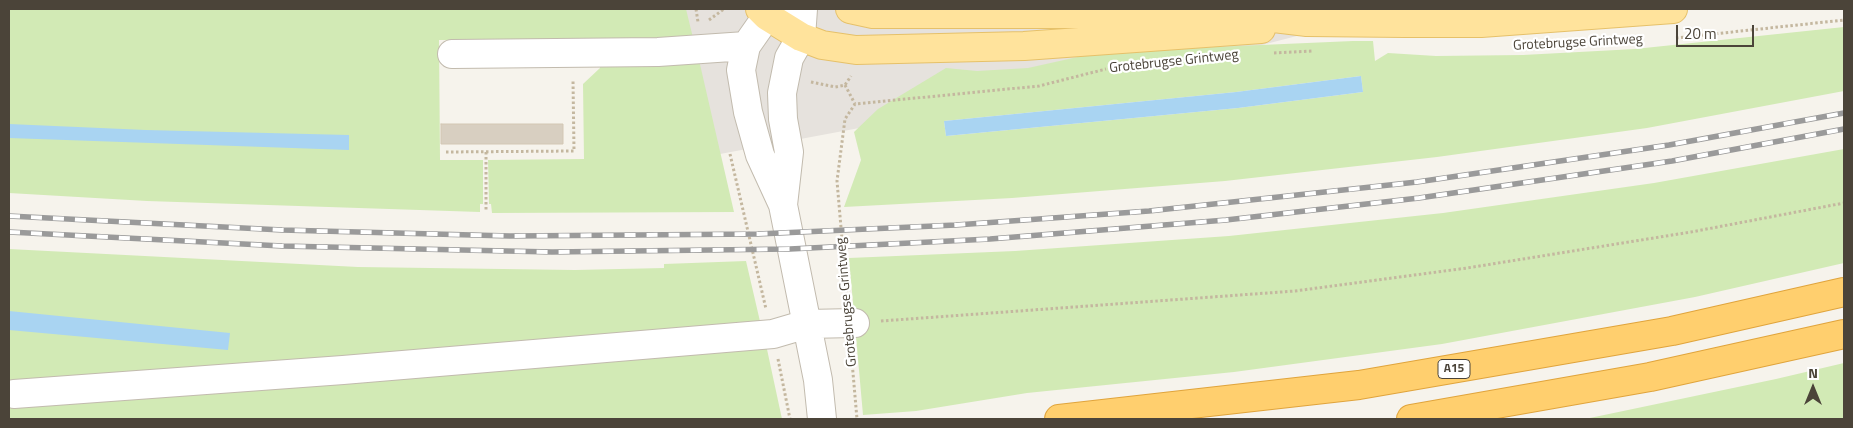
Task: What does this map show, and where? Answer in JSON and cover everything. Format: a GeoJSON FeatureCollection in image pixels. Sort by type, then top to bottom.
{"type":"FeatureCollection","features":[{"type":"Feature","properties":{"kind":"highway","name":"A15"},"geometry":{"type":"LineString","coordinates":[[1059,419],[1359,385],[1672,330],[1844,292]]}},
{"type":"Feature","properties":{"kind":"highway"},"geometry":{"type":"LineString","coordinates":[[1411,419],[1650,377],[1844,334]]}},
{"type":"Feature","properties":{"kind":"main road","name":"Grotebrugse Grintweg"},"geometry":{"type":"LineString","coordinates":[[850,9],[873,14],[1233,13],[1306,22],[1482,23],[1673,9]]}},
{"type":"Feature","properties":{"kind":"main road","name":"Grotebrugse Grintweg"},"geometry":{"type":"LineString","coordinates":[[768,11],[801,37],[822,45],[856,50],[1024,46],[1247,31],[1306,22]]}},
{"type":"Feature","properties":{"kind":"street"},"geometry":{"type":"LineString","coordinates":[[783,205],[788,152],[782,93],[789,58],[801,37],[803,9]]}},
{"type":"Feature","properties":{"kind":"street"},"geometry":{"type":"LineString","coordinates":[[768,11],[746,46],[741,70],[748,112],[760,155],[783,205],[807,324],[822,419]]}},
{"type":"Feature","properties":{"kind":"street"},"geometry":{"type":"LineString","coordinates":[[452,54],[658,52],[746,46]]}},
{"type":"Feature","properties":{"kind":"street"},"geometry":{"type":"LineString","coordinates":[[14,394],[352,370],[773,334],[807,324],[852,323]]}},
{"type":"Feature","properties":{"kind":"path"},"geometry":{"type":"LineString","coordinates":[[696,9],[699,27],[724,9]]}},
{"type":"Feature","properties":{"kind":"path"},"geometry":{"type":"LineString","coordinates":[[1674,38],[1844,20]]}},
{"type":"Feature","properties":{"kind":"path"},"geometry":{"type":"LineString","coordinates":[[1268,53],[1317,51]]}},
{"type":"Feature","properties":{"kind":"path"},"geometry":{"type":"LineString","coordinates":[[446,152],[574,151],[572,53]]}},
{"type":"Feature","properties":{"kind":"path","name":"Grotebrugse Grintweg"},"geometry":{"type":"LineString","coordinates":[[857,419],[852,323],[838,181],[845,119],[854,104],[1039,86],[1108,68]]}},
{"type":"Feature","properties":{"kind":"path"},"geometry":{"type":"LineString","coordinates":[[845,85],[854,104]]}},
{"type":"Feature","properties":{"kind":"path"},"geometry":{"type":"LineString","coordinates":[[729,150],[773,334],[790,419]]}},
{"type":"Feature","properties":{"kind":"path"},"geometry":{"type":"LineString","coordinates":[[486,152],[486,212]]}},
{"type":"Feature","properties":{"kind":"path"},"geometry":{"type":"LineString","coordinates":[[895,321],[1295,291],[1467,268],[1692,232],[1844,203]]}},
{"type":"Feature","properties":{"kind":"shaded area"},"geometry":{"type":"Polygon","coordinates":[[[680,9],[1401,9],[1154,73],[704,157],[680,9]]]}},
{"type":"Feature","properties":{"kind":"green space"},"geometry":{"type":"Polygon","coordinates":[[[9,9],[686,9],[694,42],[439,40],[440,160],[483,160],[483,204],[480,204],[480,212],[147,201],[9,193],[9,9]]]}},
{"type":"Feature","properties":{"kind":"green space"},"geometry":{"type":"Polygon","coordinates":[[[1844,27],[1844,91],[1647,128],[1437,157],[1225,181],[1012,198],[844,207],[861,160],[854,132],[878,109],[946,68],[977,71],[1028,68],[1100,52],[1353,41],[1373,41],[1375,61],[1388,53],[1436,56],[1523,55],[1635,49],[1844,27]],[[1361,76],[1236,92],[944,121],[946,136],[1238,108],[1363,92],[1361,76]]]}},
{"type":"Feature","properties":{"kind":"green space"},"geometry":{"type":"Polygon","coordinates":[[[699,60],[734,212],[492,213],[491,204],[489,204],[488,160],[584,159],[583,84],[600,68],[600,62],[699,60]]]}},
{"type":"Feature","properties":{"kind":"green space"},"geometry":{"type":"Polygon","coordinates":[[[1844,149],[1844,263],[1695,297],[1442,344],[1234,372],[1027,393],[916,411],[863,415],[849,258],[1015,251],[1229,236],[1443,213],[1654,183],[1844,149]]]}},
{"type":"Feature","properties":{"kind":"green space"},"geometry":{"type":"Polygon","coordinates":[[[9,249],[358,267],[575,270],[664,268],[664,264],[746,261],[762,330],[9,390],[9,249]]]}},
{"type":"Feature","properties":{"kind":"green space"},"geometry":{"type":"Polygon","coordinates":[[[765,340],[782,419],[9,419],[9,393],[765,340]]]}},
{"type":"Feature","properties":{"kind":"green space"},"geometry":{"type":"Polygon","coordinates":[[[1844,363],[1844,419],[1585,419],[1776,379],[1844,363]]]}},
{"type":"Feature","properties":{"kind":"water"},"geometry":{"type":"Polygon","coordinates":[[[1361,76],[1363,92],[1238,108],[946,136],[944,121],[1236,92],[1361,76]]]}},
{"type":"Feature","properties":{"kind":"water"},"geometry":{"type":"Polygon","coordinates":[[[9,124],[146,130],[349,135],[349,150],[9,138],[9,124]]]}},
{"type":"Feature","properties":{"kind":"water"},"geometry":{"type":"Polygon","coordinates":[[[9,311],[230,333],[228,350],[9,330],[9,311]]]}},
{"type":"Feature","properties":{"kind":"building"},"geometry":{"type":"Polygon","coordinates":[[[441,124],[563,124],[563,144],[441,144],[441,124]]]}},
{"type":"Feature","properties":{"kind":"railway"},"geometry":{"type":"LineString","coordinates":[[9,216],[282,230],[510,236],[758,234],[956,225],[1149,211],[1417,182],[1669,145],[1844,113]]}},
{"type":"Feature","properties":{"kind":"railway"},"geometry":{"type":"LineString","coordinates":[[9,232],[282,246],[552,252],[790,249],[990,239],[1226,220],[1419,198],[1672,161],[1844,129]]}}]}
